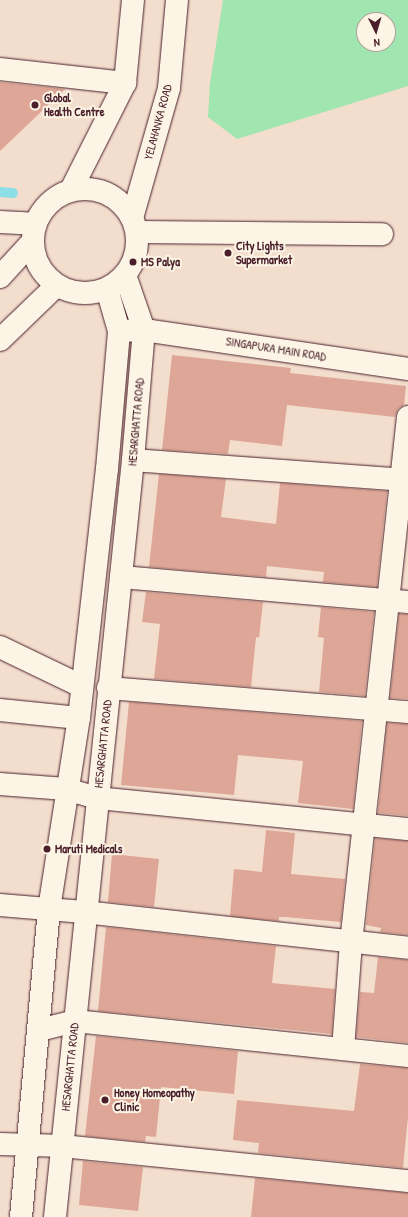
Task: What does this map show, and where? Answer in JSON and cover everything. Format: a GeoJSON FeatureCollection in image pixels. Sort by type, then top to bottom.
{"type":"FeatureCollection","features":[{"type":"Feature","properties":{"kind":"street"},"geometry":{"type":"LineString","coordinates":[[72,190],[125,83],[133,0]]}},
{"type":"Feature","properties":{"kind":"street","name":"YELAHANKA ROAD"},"geometry":{"type":"LineString","coordinates":[[134,225],[169,88],[177,0]]}},
{"type":"Feature","properties":{"kind":"street"},"geometry":{"type":"LineString","coordinates":[[0,69],[125,83]]}},
{"type":"Feature","properties":{"kind":"street"},"geometry":{"type":"LineString","coordinates":[[0,277],[33,233],[47,205],[55,197],[72,190],[89,189],[107,193],[121,203],[134,225],[137,247],[126,274],[107,289],[85,294],[56,286],[46,278],[35,261],[33,233]]}},
{"type":"Feature","properties":{"kind":"street"},"geometry":{"type":"LineString","coordinates":[[0,222],[33,233]]}},
{"type":"Feature","properties":{"kind":"street"},"geometry":{"type":"LineString","coordinates":[[134,225],[382,234]]}},
{"type":"Feature","properties":{"kind":"street","name":"HESARGHATTA ROAD"},"geometry":{"type":"LineString","coordinates":[[54,1217],[75,1021],[84,912],[133,460],[144,330],[126,274]]}},
{"type":"Feature","properties":{"kind":"street"},"geometry":{"type":"LineString","coordinates":[[0,340],[56,286]]}},
{"type":"Feature","properties":{"kind":"street","name":"HESARGHATTA ROAD"},"geometry":{"type":"LineString","coordinates":[[21,1217],[49,909],[66,789],[79,718],[81,686],[108,469],[119,331],[107,289]]}},
{"type":"Feature","properties":{"kind":"street","name":"SINGAPURA MAIN ROAD"},"geometry":{"type":"LineString","coordinates":[[119,331],[144,330],[408,369]]}},
{"type":"Feature","properties":{"kind":"street"},"geometry":{"type":"LineString","coordinates":[[343,1049],[352,943],[377,709],[398,602],[408,417]]}},
{"type":"Feature","properties":{"kind":"street"},"geometry":{"type":"LineString","coordinates":[[133,460],[405,479]]}},
{"type":"Feature","properties":{"kind":"street"},"geometry":{"type":"LineString","coordinates":[[121,577],[398,602]]}},
{"type":"Feature","properties":{"kind":"street"},"geometry":{"type":"LineString","coordinates":[[0,647],[81,686]]}},
{"type":"Feature","properties":{"kind":"street"},"geometry":{"type":"LineString","coordinates":[[108,688],[408,712]]}},
{"type":"Feature","properties":{"kind":"street"},"geometry":{"type":"LineString","coordinates":[[0,710],[79,718]]}},
{"type":"Feature","properties":{"kind":"street"},"geometry":{"type":"LineString","coordinates":[[0,784],[66,789],[97,798],[365,826],[408,829]]}},
{"type":"Feature","properties":{"kind":"street"},"geometry":{"type":"LineString","coordinates":[[0,905],[84,912],[352,943],[408,948]]}},
{"type":"Feature","properties":{"kind":"street"},"geometry":{"type":"LineString","coordinates":[[39,1030],[75,1021],[408,1056]]}},
{"type":"Feature","properties":{"kind":"street"},"geometry":{"type":"LineString","coordinates":[[0,1144],[62,1146],[408,1180]]}},
{"type":"Feature","properties":{"kind":"green space"},"geometry":{"type":"Polygon","coordinates":[[[223,0],[408,0],[408,86],[237,139],[208,117],[210,83],[223,0]]]}},
{"type":"Feature","properties":{"kind":"building"},"geometry":{"type":"Polygon","coordinates":[[[0,82],[65,89],[0,151],[0,82]]]}},
{"type":"Feature","properties":{"kind":"building"},"geometry":{"type":"Polygon","coordinates":[[[172,355],[291,368],[290,373],[406,386],[404,405],[398,409],[395,417],[287,405],[282,446],[230,440],[228,454],[162,450],[172,355]]]}},
{"type":"Feature","properties":{"kind":"building"},"geometry":{"type":"Polygon","coordinates":[[[159,474],[226,479],[221,517],[276,524],[280,483],[387,491],[377,587],[323,582],[324,572],[267,566],[266,577],[149,567],[159,474]]]}},
{"type":"Feature","properties":{"kind":"building"},"geometry":{"type":"Polygon","coordinates":[[[146,592],[263,602],[259,638],[256,637],[251,687],[154,679],[160,624],[142,622],[146,592]]]}},
{"type":"Feature","properties":{"kind":"building"},"geometry":{"type":"Polygon","coordinates":[[[321,607],[374,612],[365,696],[319,692],[324,638],[318,637],[321,607]]]}},
{"type":"Feature","properties":{"kind":"building"},"geometry":{"type":"Polygon","coordinates":[[[399,614],[408,614],[408,699],[390,698],[399,614]]]}},
{"type":"Feature","properties":{"kind":"building"},"geometry":{"type":"Polygon","coordinates":[[[129,702],[362,721],[353,809],[298,803],[303,761],[238,755],[234,795],[121,785],[129,702]]]}},
{"type":"Feature","properties":{"kind":"building"},"geometry":{"type":"Polygon","coordinates":[[[387,723],[408,724],[408,816],[378,813],[387,723]]]}},
{"type":"Feature","properties":{"kind":"building"},"geometry":{"type":"Polygon","coordinates":[[[266,830],[295,833],[291,874],[345,879],[341,922],[285,917],[279,917],[279,921],[230,916],[234,869],[262,872],[266,830]]]}},
{"type":"Feature","properties":{"kind":"building"},"geometry":{"type":"Polygon","coordinates":[[[375,838],[408,841],[408,935],[380,932],[381,928],[366,925],[375,838]]]}},
{"type":"Feature","properties":{"kind":"building"},"geometry":{"type":"Polygon","coordinates":[[[112,854],[159,859],[154,907],[108,902],[112,854]]]}},
{"type":"Feature","properties":{"kind":"building"},"geometry":{"type":"Polygon","coordinates":[[[106,927],[276,946],[272,983],[335,989],[332,1034],[98,1011],[106,927]]]}},
{"type":"Feature","properties":{"kind":"building"},"geometry":{"type":"Polygon","coordinates":[[[378,957],[408,960],[408,1043],[356,1037],[360,992],[374,993],[378,957]]]}},
{"type":"Feature","properties":{"kind":"building"},"geometry":{"type":"Polygon","coordinates":[[[96,1036],[238,1051],[234,1094],[161,1087],[156,1137],[146,1136],[145,1142],[85,1136],[96,1036]]]}},
{"type":"Feature","properties":{"kind":"building"},"geometry":{"type":"Polygon","coordinates":[[[360,1064],[408,1068],[408,1117],[403,1168],[258,1153],[259,1143],[233,1140],[237,1100],[354,1111],[360,1064]]]}},
{"type":"Feature","properties":{"kind":"building"},"geometry":{"type":"Polygon","coordinates":[[[83,1161],[143,1167],[138,1211],[79,1205],[83,1161]]]}},
{"type":"Feature","properties":{"kind":"building"},"geometry":{"type":"Polygon","coordinates":[[[255,1178],[408,1193],[408,1217],[251,1217],[255,1178]]]}},
{"type":"Feature","properties":{"kind":"waterway"},"geometry":{"type":"LineString","coordinates":[[0,192],[13,193]]}},
{"type":"Feature","properties":{"kind":"place","name":"Global Health Centre"},"geometry":{"type":"Point","coordinates":[35,105]}},
{"type":"Feature","properties":{"kind":"place","name":"City Lights Supermarket"},"geometry":{"type":"Point","coordinates":[228,253]}},
{"type":"Feature","properties":{"kind":"place","name":"MS Palya"},"geometry":{"type":"Point","coordinates":[133,262]}},
{"type":"Feature","properties":{"kind":"place","name":"Maruti Medicals"},"geometry":{"type":"Point","coordinates":[47,849]}},
{"type":"Feature","properties":{"kind":"place","name":"Honey Homeopathy Clinic"},"geometry":{"type":"Point","coordinates":[105,1100]}}]}
